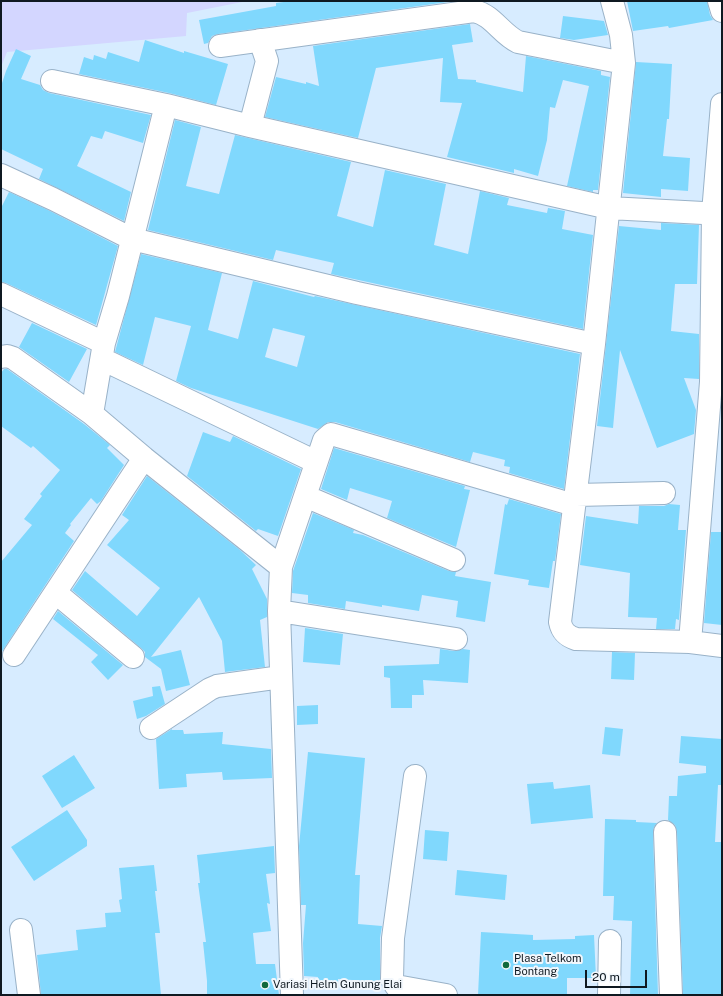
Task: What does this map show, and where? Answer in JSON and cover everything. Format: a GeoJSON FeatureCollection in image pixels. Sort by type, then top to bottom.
{"type":"FeatureCollection","features":[{"type":"Feature","properties":{"kind":"street"},"geometry":{"type":"LineString","coordinates":[[612,1],[621,35],[624,63],[594,344],[560,622],[565,634],[576,639],[690,642],[722,646]]}},
{"type":"Feature","properties":{"kind":"street"},"geometry":{"type":"LineString","coordinates":[[719,1],[722,11]]}},
{"type":"Feature","properties":{"kind":"street"},"geometry":{"type":"LineString","coordinates":[[220,46],[474,11],[487,16],[506,35],[518,42],[624,63]]}},
{"type":"Feature","properties":{"kind":"street"},"geometry":{"type":"LineString","coordinates":[[250,126],[266,67],[260,40]]}},
{"type":"Feature","properties":{"kind":"street"},"geometry":{"type":"LineString","coordinates":[[52,81],[166,105],[250,126],[609,208],[717,214]]}},
{"type":"Feature","properties":{"kind":"street"},"geometry":{"type":"LineString","coordinates":[[690,642],[711,382],[722,104]]}},
{"type":"Feature","properties":{"kind":"street"},"geometry":{"type":"LineString","coordinates":[[92,414],[103,351],[166,105]]}},
{"type":"Feature","properties":{"kind":"street"},"geometry":{"type":"LineString","coordinates":[[1,175],[53,199],[132,239],[357,292],[594,344]]}},
{"type":"Feature","properties":{"kind":"street"},"geometry":{"type":"LineString","coordinates":[[1,294],[103,351],[316,462]]}},
{"type":"Feature","properties":{"kind":"street"},"geometry":{"type":"LineString","coordinates":[[1,357],[7,356],[13,358],[92,414],[144,458],[281,566]]}},
{"type":"Feature","properties":{"kind":"street"},"geometry":{"type":"LineString","coordinates":[[292,995],[279,611],[281,566],[324,440],[331,434],[575,500],[664,493]]}},
{"type":"Feature","properties":{"kind":"street"},"geometry":{"type":"LineString","coordinates":[[14,655],[144,458]]}},
{"type":"Feature","properties":{"kind":"street"},"geometry":{"type":"LineString","coordinates":[[305,496],[454,560]]}},
{"type":"Feature","properties":{"kind":"street"},"geometry":{"type":"LineString","coordinates":[[56,593],[133,657]]}},
{"type":"Feature","properties":{"kind":"street"},"geometry":{"type":"LineString","coordinates":[[279,611],[456,639]]}},
{"type":"Feature","properties":{"kind":"street"},"geometry":{"type":"LineString","coordinates":[[151,728],[202,694],[217,686],[281,677]]}},
{"type":"Feature","properties":{"kind":"street"},"geometry":{"type":"LineString","coordinates":[[415,776],[393,938],[392,978],[396,986],[446,995]]}},
{"type":"Feature","properties":{"kind":"street"},"geometry":{"type":"LineString","coordinates":[[665,832],[671,995]]}},
{"type":"Feature","properties":{"kind":"street"},"geometry":{"type":"LineString","coordinates":[[21,930],[29,995]]}},
{"type":"Feature","properties":{"kind":"street"},"geometry":{"type":"LineString","coordinates":[[609,995],[610,941]]}},
{"type":"Feature","properties":{"kind":"shaded area"},"geometry":{"type":"Polygon","coordinates":[[[1,1],[247,1],[187,13],[186,36],[7,52],[1,67],[1,1]]]}},
{"type":"Feature","properties":{"kind":"building"},"geometry":{"type":"Polygon","coordinates":[[[291,1],[455,1],[218,34],[212,36],[208,43],[204,44],[199,20],[276,6],[276,3],[291,1]]]}},
{"type":"Feature","properties":{"kind":"building"},"geometry":{"type":"Polygon","coordinates":[[[627,1],[707,1],[710,15],[713,20],[669,28],[668,26],[633,31],[627,1]]]}},
{"type":"Feature","properties":{"kind":"building"},"geometry":{"type":"Polygon","coordinates":[[[563,16],[604,21],[608,35],[574,40],[560,38],[563,16]]]}},
{"type":"Feature","properties":{"kind":"building"},"geometry":{"type":"Polygon","coordinates":[[[470,24],[473,42],[452,45],[458,79],[476,80],[476,82],[523,92],[526,56],[601,71],[601,75],[610,77],[598,190],[593,190],[593,192],[567,186],[589,86],[563,80],[555,108],[550,107],[547,140],[538,176],[514,169],[514,173],[447,157],[462,103],[440,102],[443,58],[376,68],[358,138],[265,117],[276,77],[306,84],[306,82],[319,86],[313,46],[470,24]]]}},
{"type":"Feature","properties":{"kind":"building"},"geometry":{"type":"Polygon","coordinates":[[[145,40],[184,53],[184,51],[228,64],[216,105],[169,93],[79,74],[84,57],[93,60],[94,55],[106,59],[108,52],[139,62],[145,40]]]}},
{"type":"Feature","properties":{"kind":"building"},"geometry":{"type":"Polygon","coordinates":[[[16,49],[31,56],[21,79],[40,85],[43,90],[49,93],[151,115],[143,143],[105,131],[102,139],[91,136],[77,166],[131,192],[124,221],[39,179],[43,169],[1,149],[1,86],[16,49]]]}},
{"type":"Feature","properties":{"kind":"building"},"geometry":{"type":"Polygon","coordinates":[[[636,62],[672,64],[669,119],[667,119],[663,156],[690,158],[688,191],[661,189],[661,197],[623,193],[636,62]]]}},
{"type":"Feature","properties":{"kind":"building"},"geometry":{"type":"Polygon","coordinates":[[[175,120],[201,127],[186,186],[219,194],[235,135],[351,162],[337,216],[373,227],[385,170],[446,184],[434,245],[468,254],[480,191],[509,198],[507,205],[547,213],[548,208],[565,211],[562,229],[593,235],[583,329],[331,274],[334,263],[276,250],[273,260],[148,230],[175,120]]]}},
{"type":"Feature","properties":{"kind":"building"},"geometry":{"type":"Polygon","coordinates":[[[9,192],[118,246],[96,325],[1,282],[1,208],[9,192]]]}},
{"type":"Feature","properties":{"kind":"building"},"geometry":{"type":"Polygon","coordinates":[[[661,223],[699,225],[697,284],[675,284],[671,331],[699,334],[699,379],[684,378],[696,410],[694,434],[657,448],[620,350],[613,428],[597,426],[619,226],[661,230],[661,223]]]}},
{"type":"Feature","properties":{"kind":"building"},"geometry":{"type":"Polygon","coordinates":[[[141,254],[222,273],[208,330],[238,339],[253,281],[314,297],[580,354],[564,489],[509,473],[510,467],[504,466],[505,460],[473,452],[470,462],[335,422],[328,422],[318,429],[191,388],[176,381],[191,326],[155,317],[143,365],[115,352],[141,254]],[[273,328],[265,357],[297,367],[305,336],[273,328]]]}},
{"type":"Feature","properties":{"kind":"building"},"geometry":{"type":"Polygon","coordinates":[[[32,323],[87,349],[69,382],[19,347],[32,323]]]}},
{"type":"Feature","properties":{"kind":"building"},"geometry":{"type":"Polygon","coordinates":[[[4,369],[7,369],[84,424],[110,445],[107,448],[124,465],[101,501],[97,504],[91,498],[70,524],[71,525],[65,533],[74,541],[1,653],[1,562],[32,525],[24,519],[42,496],[40,494],[60,470],[33,446],[31,448],[1,426],[1,373],[4,369]]]}},
{"type":"Feature","properties":{"kind":"building"},"geometry":{"type":"Polygon","coordinates":[[[203,432],[230,442],[233,436],[301,469],[278,536],[258,529],[256,531],[187,476],[203,432]]]}},
{"type":"Feature","properties":{"kind":"building"},"geometry":{"type":"Polygon","coordinates":[[[334,448],[465,486],[464,489],[470,490],[456,547],[387,518],[392,501],[350,488],[347,500],[321,489],[334,448]]]}},
{"type":"Feature","properties":{"kind":"building"},"geometry":{"type":"Polygon","coordinates":[[[147,476],[240,550],[256,565],[252,569],[267,599],[267,617],[260,620],[265,667],[225,672],[222,641],[199,597],[151,657],[181,650],[190,685],[166,691],[161,669],[145,657],[145,652],[141,648],[72,590],[85,571],[137,616],[160,588],[107,545],[129,520],[122,515],[147,476]]]}},
{"type":"Feature","properties":{"kind":"building"},"geometry":{"type":"Polygon","coordinates":[[[509,499],[561,514],[555,561],[553,561],[549,588],[528,585],[529,580],[494,574],[505,504],[507,505],[509,499]]]}},
{"type":"Feature","properties":{"kind":"building"},"geometry":{"type":"Polygon","coordinates":[[[669,504],[680,505],[678,530],[686,530],[679,620],[676,619],[675,629],[656,629],[657,618],[628,617],[630,573],[580,565],[586,516],[638,524],[639,506],[664,506],[669,504]]]}},
{"type":"Feature","properties":{"kind":"building"},"geometry":{"type":"Polygon","coordinates":[[[313,513],[354,530],[353,533],[363,535],[449,571],[456,572],[455,576],[491,582],[485,622],[456,617],[458,601],[422,595],[419,611],[346,601],[345,609],[308,603],[308,595],[292,593],[293,571],[313,513]]]}},
{"type":"Feature","properties":{"kind":"building"},"geometry":{"type":"Polygon","coordinates":[[[711,532],[722,532],[722,625],[704,623],[711,532]]]}},
{"type":"Feature","properties":{"kind":"building"},"geometry":{"type":"Polygon","coordinates":[[[58,611],[123,665],[108,680],[91,662],[98,655],[53,619],[58,611]]]}},
{"type":"Feature","properties":{"kind":"building"},"geometry":{"type":"Polygon","coordinates":[[[305,628],[343,634],[340,665],[303,662],[305,628]]]}},
{"type":"Feature","properties":{"kind":"building"},"geometry":{"type":"Polygon","coordinates":[[[440,649],[454,651],[463,649],[470,650],[468,683],[423,680],[424,695],[412,695],[412,708],[391,708],[390,678],[384,677],[384,666],[439,664],[440,649]]]}},
{"type":"Feature","properties":{"kind":"building"},"geometry":{"type":"Polygon","coordinates":[[[612,652],[635,653],[634,680],[611,679],[612,652]]]}},
{"type":"Feature","properties":{"kind":"building"},"geometry":{"type":"Polygon","coordinates":[[[160,686],[165,704],[146,716],[137,719],[133,701],[153,696],[152,687],[160,686]]]}},
{"type":"Feature","properties":{"kind":"building"},"geometry":{"type":"Polygon","coordinates":[[[318,705],[318,724],[297,725],[297,706],[318,705]]]}},
{"type":"Feature","properties":{"kind":"building"},"geometry":{"type":"Polygon","coordinates":[[[605,727],[623,729],[620,756],[602,754],[605,727]]]}},
{"type":"Feature","properties":{"kind":"building"},"geometry":{"type":"Polygon","coordinates":[[[172,729],[183,730],[184,734],[223,732],[222,744],[271,749],[272,778],[223,780],[222,772],[186,774],[187,787],[159,789],[156,739],[172,729]]]}},
{"type":"Feature","properties":{"kind":"building"},"geometry":{"type":"Polygon","coordinates":[[[681,736],[722,739],[722,785],[718,785],[715,842],[722,842],[722,995],[683,995],[677,832],[675,825],[668,820],[669,796],[677,796],[678,776],[706,773],[706,766],[679,763],[681,736]]]}},
{"type":"Feature","properties":{"kind":"building"},"geometry":{"type":"Polygon","coordinates":[[[308,752],[365,758],[355,875],[360,875],[358,924],[382,926],[380,938],[380,982],[338,979],[337,990],[317,988],[318,977],[304,976],[303,943],[306,905],[301,905],[299,846],[308,752]]]}},
{"type":"Feature","properties":{"kind":"building"},"geometry":{"type":"Polygon","coordinates":[[[74,755],[95,788],[62,808],[42,776],[74,755]]]}},
{"type":"Feature","properties":{"kind":"building"},"geometry":{"type":"Polygon","coordinates":[[[553,782],[554,789],[590,785],[593,818],[531,824],[527,784],[553,782]]]}},
{"type":"Feature","properties":{"kind":"building"},"geometry":{"type":"Polygon","coordinates":[[[67,810],[87,840],[87,846],[34,881],[11,847],[67,810]]]}},
{"type":"Feature","properties":{"kind":"building"},"geometry":{"type":"Polygon","coordinates":[[[605,819],[636,820],[636,822],[657,823],[653,832],[658,995],[630,995],[632,921],[613,920],[614,896],[603,896],[605,819]]]}},
{"type":"Feature","properties":{"kind":"building"},"geometry":{"type":"Polygon","coordinates":[[[425,830],[449,832],[447,861],[423,859],[425,830]]]}},
{"type":"Feature","properties":{"kind":"building"},"geometry":{"type":"Polygon","coordinates":[[[274,846],[275,873],[266,874],[270,904],[267,903],[271,931],[253,933],[256,964],[275,964],[279,995],[207,995],[203,942],[206,942],[198,883],[200,883],[197,855],[274,846]]]}},
{"type":"Feature","properties":{"kind":"building"},"geometry":{"type":"Polygon","coordinates":[[[154,865],[157,891],[155,891],[160,933],[155,933],[161,995],[41,995],[37,955],[78,950],[76,930],[106,927],[105,913],[121,912],[119,900],[122,899],[119,868],[154,865]]]}},
{"type":"Feature","properties":{"kind":"building"},"geometry":{"type":"Polygon","coordinates":[[[457,870],[507,875],[505,900],[455,895],[457,870]]]}},
{"type":"Feature","properties":{"kind":"building"},"geometry":{"type":"Polygon","coordinates":[[[481,932],[533,935],[533,940],[575,939],[575,936],[594,935],[596,978],[567,978],[567,995],[478,995],[481,932]]]}},
{"type":"Feature","properties":{"kind":"place","name":"Plasa Telkom Bontang"},"geometry":{"type":"Point","coordinates":[506,965]}},
{"type":"Feature","properties":{"kind":"place","name":"Variasi Helm Gunung Elai"},"geometry":{"type":"Point","coordinates":[265,985]}}]}
